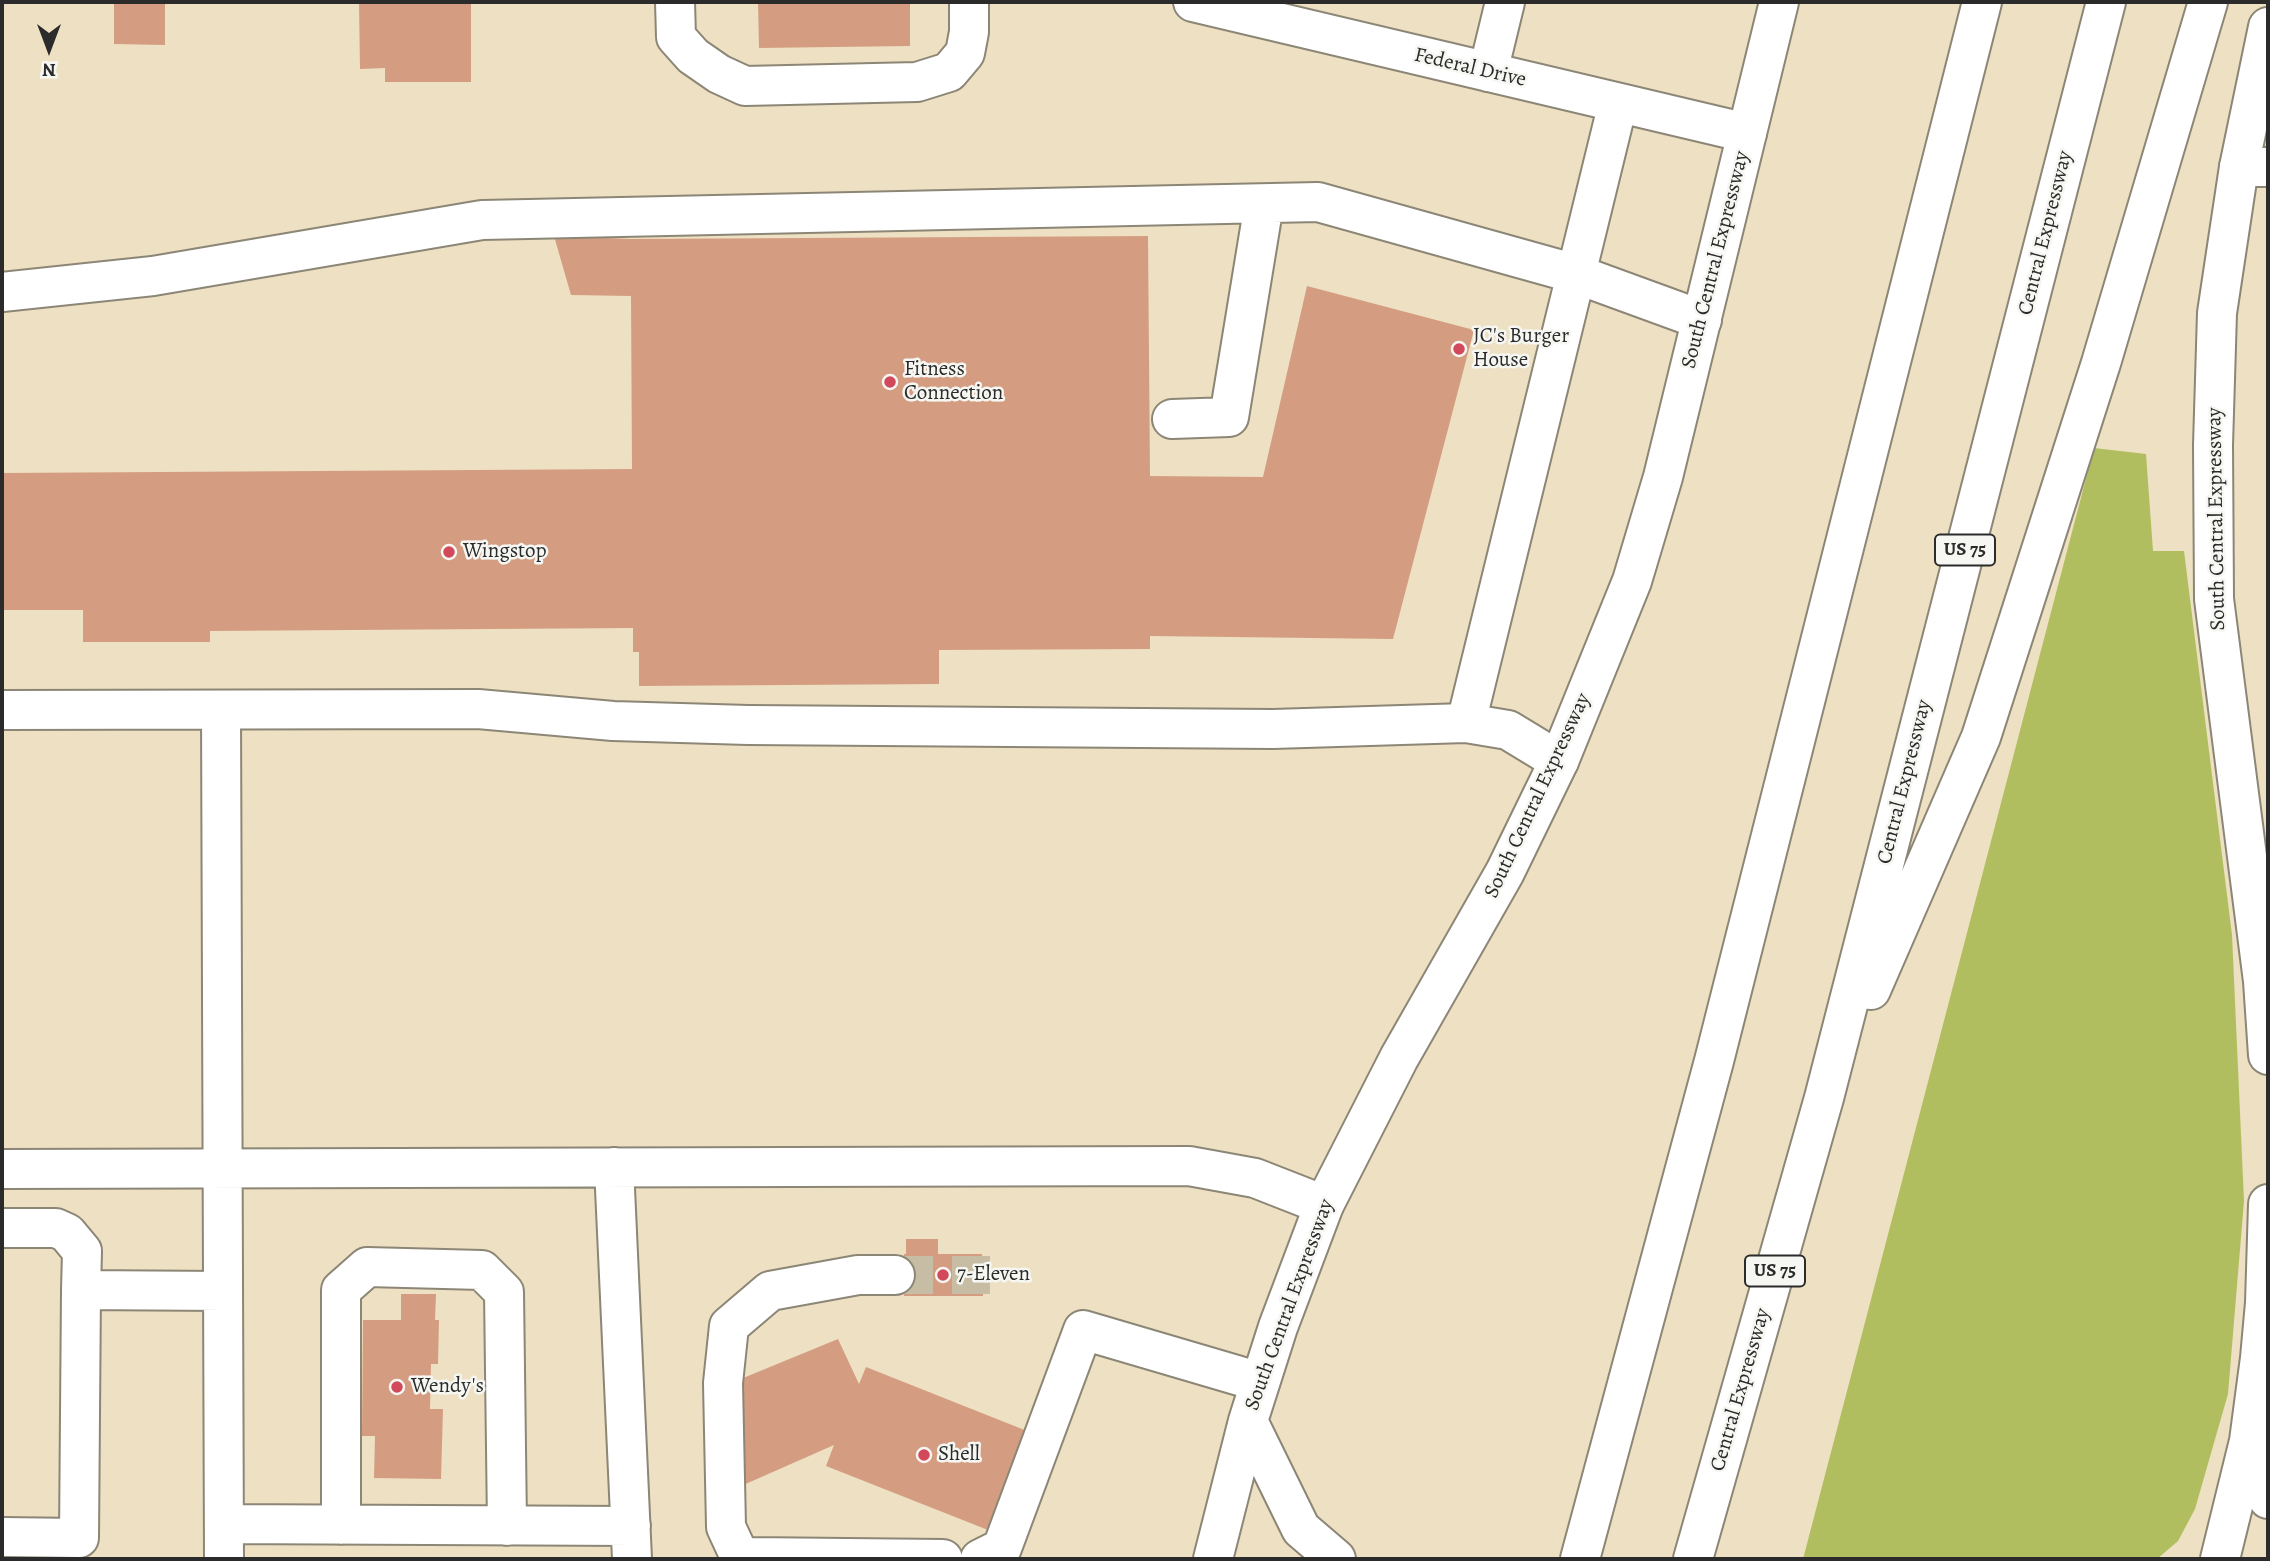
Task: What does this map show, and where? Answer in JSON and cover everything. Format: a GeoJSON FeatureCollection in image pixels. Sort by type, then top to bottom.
{"type":"FeatureCollection","features":[{"type":"Feature","properties":{"kind":"main road"},"geometry":{"type":"LineString","coordinates":[[676,2],[676,37],[693,56],[719,75],[745,86],[918,82],[949,72],[965,53],[970,32],[969,2]]}},
{"type":"Feature","properties":{"kind":"main road","name":"Federal Drive"},"geometry":{"type":"LineString","coordinates":[[1193,2],[1747,133]]}},
{"type":"Feature","properties":{"kind":"main road"},"geometry":{"type":"LineString","coordinates":[[1488,72],[1505,2]]}},
{"type":"Feature","properties":{"kind":"main road","name":"South Central Expressway"},"geometry":{"type":"LineString","coordinates":[[1213,1559],[1260,1382],[1324,1205],[1399,1058],[1505,872],[1559,761],[1632,580],[1663,477],[1779,2]]}},
{"type":"Feature","properties":{"kind":"main road"},"geometry":{"type":"LineString","coordinates":[[1580,1559],[1714,1060],[1982,2]]}},
{"type":"Feature","properties":{"kind":"main road","name":"Central Expressway"},"geometry":{"type":"LineString","coordinates":[[1693,1559],[1824,1098],[2106,2]]}},
{"type":"Feature","properties":{"kind":"main road"},"geometry":{"type":"LineString","coordinates":[[1824,1098],[1981,737],[2101,363],[2208,2]]}},
{"type":"Feature","properties":{"kind":"main road","name":"South Central Expressway"},"geometry":{"type":"LineString","coordinates":[[2268,27],[2254,167],[2217,313],[2213,445],[2214,599],[2257,860],[2268,1055]]}},
{"type":"Feature","properties":{"kind":"main road"},"geometry":{"type":"LineString","coordinates":[[1466,723],[1618,103]]}},
{"type":"Feature","properties":{"kind":"main road"},"geometry":{"type":"LineString","coordinates":[[2,292],[153,276],[482,220],[1318,202],[1576,274],[1702,320]]}},
{"type":"Feature","properties":{"kind":"main road"},"geometry":{"type":"LineString","coordinates":[[1172,419],[1228,417],[1264,204]]}},
{"type":"Feature","properties":{"kind":"main road"},"geometry":{"type":"LineString","coordinates":[[2,710],[478,709],[612,721],[748,725],[1273,729],[1466,723],[1508,730],[1559,761]]}},
{"type":"Feature","properties":{"kind":"main road"},"geometry":{"type":"LineString","coordinates":[[221,710],[224,1542],[341,1525],[507,1526],[631,1543],[614,1167]]}},
{"type":"Feature","properties":{"kind":"main road"},"geometry":{"type":"LineString","coordinates":[[2,1169],[1189,1166],[1255,1178],[1324,1205]]}},
{"type":"Feature","properties":{"kind":"main road"},"geometry":{"type":"LineString","coordinates":[[2195,1559],[2223,1547],[2249,1441],[2267,1303],[2268,1204]]}},
{"type":"Feature","properties":{"kind":"main road"},"geometry":{"type":"LineString","coordinates":[[2,1228],[56,1227],[67,1233],[82,1251],[79,1538],[2,1537]]}},
{"type":"Feature","properties":{"kind":"main road"},"geometry":{"type":"LineString","coordinates":[[341,1525],[341,1290],[367,1267],[482,1270],[504,1292],[507,1526]]}},
{"type":"Feature","properties":{"kind":"main road"},"geometry":{"type":"LineString","coordinates":[[895,1275],[858,1275],[770,1291],[729,1326],[723,1383],[726,1527],[739,1555],[749,1557],[943,1559]]}},
{"type":"Feature","properties":{"kind":"main road"},"geometry":{"type":"LineString","coordinates":[[81,1290],[223,1291]]}},
{"type":"Feature","properties":{"kind":"main road"},"geometry":{"type":"LineString","coordinates":[[980,1559],[1002,1548],[1083,1330],[1260,1382]]}},
{"type":"Feature","properties":{"kind":"main road"},"geometry":{"type":"LineString","coordinates":[[1248,1421],[1301,1529],[1336,1559]]}},
{"type":"Feature","properties":{"kind":"main road"},"geometry":{"type":"LineString","coordinates":[[2249,1441],[2268,1499]]}},
{"type":"Feature","properties":{"kind":"green space"},"geometry":{"type":"Polygon","coordinates":[[[2094,448],[2146,454],[2153,551],[2184,551],[2232,935],[2244,1201],[2228,1394],[2195,1509],[2178,1541],[2157,1559],[1803,1559],[2094,448]]]}},
{"type":"Feature","properties":{"kind":"building"},"geometry":{"type":"Polygon","coordinates":[[[114,2],[165,2],[165,45],[114,44],[114,2]]]}},
{"type":"Feature","properties":{"kind":"building"},"geometry":{"type":"Polygon","coordinates":[[[359,2],[471,2],[471,82],[385,82],[385,68],[360,69],[359,2]]]}},
{"type":"Feature","properties":{"kind":"building"},"geometry":{"type":"Polygon","coordinates":[[[758,2],[910,2],[910,46],[759,48],[758,2]]]}},
{"type":"Feature","properties":{"kind":"building"},"geometry":{"type":"Polygon","coordinates":[[[554,236],[631,239],[1148,236],[1150,476],[1263,477],[1307,286],[1474,330],[1393,639],[1150,636],[1150,649],[939,650],[939,684],[639,686],[639,652],[633,652],[633,628],[210,631],[210,642],[83,642],[83,610],[2,610],[2,473],[632,469],[631,296],[571,295],[554,236]]]}},
{"type":"Feature","properties":{"kind":"building","name":"7-Eleven"},"geometry":{"type":"Polygon","coordinates":[[[906,1239],[938,1239],[938,1254],[982,1254],[983,1296],[904,1296],[906,1239]]]}},
{"type":"Feature","properties":{"kind":"building","name":"Wendy's"},"geometry":{"type":"Polygon","coordinates":[[[401,1294],[436,1294],[435,1320],[439,1320],[438,1364],[431,1364],[430,1409],[443,1409],[441,1479],[374,1478],[375,1436],[362,1436],[363,1320],[401,1320],[401,1294]]]}},
{"type":"Feature","properties":{"kind":"building","name":"Shell"},"geometry":{"type":"Polygon","coordinates":[[[838,1339],[859,1384],[866,1367],[1027,1431],[988,1530],[826,1466],[834,1445],[732,1490],[731,1383],[838,1339]]]}},
{"type":"Feature","properties":{"kind":"tunnel"},"geometry":{"type":"LineString","coordinates":[[895,1275],[994,1275]]}},
{"type":"Feature","properties":{"kind":"place","name":"JC's Burger House"},"geometry":{"type":"Point","coordinates":[1459,349]}},
{"type":"Feature","properties":{"kind":"place","name":"Fitness Connection"},"geometry":{"type":"Point","coordinates":[890,382]}},
{"type":"Feature","properties":{"kind":"place","name":"Wingstop"},"geometry":{"type":"Point","coordinates":[449,552]}},
{"type":"Feature","properties":{"kind":"place","name":"7-Eleven"},"geometry":{"type":"Point","coordinates":[943,1275]}},
{"type":"Feature","properties":{"kind":"place","name":"Wendy's"},"geometry":{"type":"Point","coordinates":[397,1387]}},
{"type":"Feature","properties":{"kind":"place","name":"Shell"},"geometry":{"type":"Point","coordinates":[924,1455]}}]}
